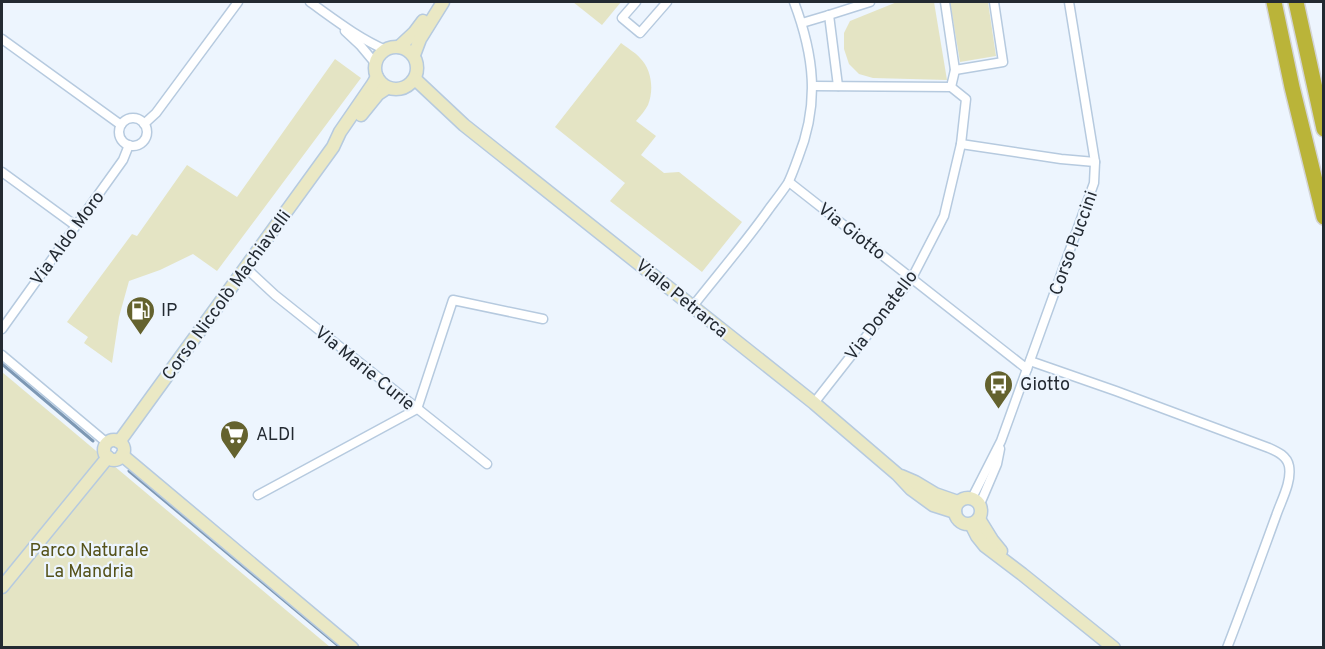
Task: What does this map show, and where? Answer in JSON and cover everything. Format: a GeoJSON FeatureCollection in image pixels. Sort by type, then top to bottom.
{"type":"FeatureCollection","features":[{"type":"Feature","properties":{"kind":"highway"},"geometry":{"type":"LineString","coordinates":[[1274,2],[1323,217]]}},
{"type":"Feature","properties":{"kind":"highway"},"geometry":{"type":"LineString","coordinates":[[1296,2],[1323,129]]}},
{"type":"Feature","properties":{"kind":"street"},"geometry":{"type":"LineString","coordinates":[[144,124],[156,113],[238,2]]}},
{"type":"Feature","properties":{"kind":"street"},"geometry":{"type":"LineString","coordinates":[[309,2],[364,39],[386,50]]}},
{"type":"Feature","properties":{"kind":"street"},"geometry":{"type":"LineString","coordinates":[[399,47],[414,56],[418,67],[411,83],[396,90],[387,88],[376,77],[375,63],[378,57],[386,50],[399,47],[441,2]]}},
{"type":"Feature","properties":{"kind":"street"},"geometry":{"type":"LineString","coordinates":[[414,56],[420,39],[441,2]]}},
{"type":"Feature","properties":{"kind":"street"},"geometry":{"type":"LineString","coordinates":[[636,2],[622,18],[640,33],[667,2]]}},
{"type":"Feature","properties":{"kind":"street"},"geometry":{"type":"LineString","coordinates":[[693,306],[789,182],[803,146],[810,117],[813,86],[810,55],[794,2]]}},
{"type":"Feature","properties":{"kind":"street"},"geometry":{"type":"LineString","coordinates":[[802,23],[870,2]]}},
{"type":"Feature","properties":{"kind":"street"},"geometry":{"type":"LineString","coordinates":[[813,86],[951,87],[955,70],[945,2]]}},
{"type":"Feature","properties":{"kind":"street"},"geometry":{"type":"LineString","coordinates":[[955,70],[1003,63],[994,2]]}},
{"type":"Feature","properties":{"kind":"street","name":"Corso Puccini"},"geometry":{"type":"LineString","coordinates":[[976,501],[1001,441],[1095,176],[1095,162],[1069,2]]}},
{"type":"Feature","properties":{"kind":"street"},"geometry":{"type":"LineString","coordinates":[[829,15],[838,86]]}},
{"type":"Feature","properties":{"kind":"street"},"geometry":{"type":"LineString","coordinates":[[330,17],[360,45],[375,63]]}},
{"type":"Feature","properties":{"kind":"street"},"geometry":{"type":"LineString","coordinates":[[2,39],[121,125]]}},
{"type":"Feature","properties":{"kind":"street","name":"Corso Niccolò Machiavelli"},"geometry":{"type":"LineString","coordinates":[[113,442],[246,268],[333,147],[340,132],[376,77]]}},
{"type":"Feature","properties":{"kind":"street","name":"Viale Petrarca"},"geometry":{"type":"LineString","coordinates":[[411,83],[814,403],[897,474],[911,489],[933,505],[956,507]]}},
{"type":"Feature","properties":{"kind":"street","name":"Via Donatello"},"geometry":{"type":"LineString","coordinates":[[814,403],[912,278],[944,216],[961,144],[966,99],[951,87]]}},
{"type":"Feature","properties":{"kind":"street","name":"Corso Niccolò Machiavelli"},"geometry":{"type":"LineString","coordinates":[[333,147],[346,136],[378,94],[387,88]]}},
{"type":"Feature","properties":{"kind":"street"},"geometry":{"type":"LineString","coordinates":[[136,119],[144,124],[146,132],[144,140],[138,145],[129,146],[122,141],[119,129],[124,122],[136,119]]}},
{"type":"Feature","properties":{"kind":"street"},"geometry":{"type":"LineString","coordinates":[[961,144],[1095,162]]}},
{"type":"Feature","properties":{"kind":"street","name":"Via Aldo Moro"},"geometry":{"type":"LineString","coordinates":[[2,329],[123,160],[129,146]]}},
{"type":"Feature","properties":{"kind":"street"},"geometry":{"type":"LineString","coordinates":[[2,172],[76,226]]}},
{"type":"Feature","properties":{"kind":"street","name":"Via Giotto"},"geometry":{"type":"LineString","coordinates":[[789,182],[1028,365],[1116,391],[1269,448],[1287,460],[1288,480],[1227,648]]}},
{"type":"Feature","properties":{"kind":"street","name":"Via Marie Curie"},"geometry":{"type":"LineString","coordinates":[[246,268],[275,295],[487,464]]}},
{"type":"Feature","properties":{"kind":"street"},"geometry":{"type":"LineString","coordinates":[[258,495],[417,409],[453,300],[543,319]]}},
{"type":"Feature","properties":{"kind":"street"},"geometry":{"type":"LineString","coordinates":[[2,355],[113,442],[123,446],[122,455],[117,459],[111,459],[105,452],[113,442]]}},
{"type":"Feature","properties":{"kind":"street"},"geometry":{"type":"LineString","coordinates":[[122,455],[352,648]]}},
{"type":"Feature","properties":{"kind":"street"},"geometry":{"type":"LineString","coordinates":[[2,587],[108,457]]}},
{"type":"Feature","properties":{"kind":"street"},"geometry":{"type":"LineString","coordinates":[[963,498],[976,501],[981,512],[975,521],[964,523],[959,521],[956,507],[963,498]]}},
{"type":"Feature","properties":{"kind":"street"},"geometry":{"type":"LineString","coordinates":[[975,521],[1022,574],[1114,648]]}},
{"type":"Feature","properties":{"kind":"green space"},"geometry":{"type":"Polygon","coordinates":[[[573,2],[621,2],[602,25],[573,2]]]}},
{"type":"Feature","properties":{"kind":"green space"},"geometry":{"type":"Polygon","coordinates":[[[897,2],[934,2],[947,80],[873,78],[859,74],[849,64],[844,49],[844,33],[850,21],[897,2]]]}},
{"type":"Feature","properties":{"kind":"green space"},"geometry":{"type":"Polygon","coordinates":[[[950,2],[988,2],[996,56],[960,62],[950,2]]]}},
{"type":"Feature","properties":{"kind":"green space"},"geometry":{"type":"Polygon","coordinates":[[[621,43],[644,63],[651,80],[648,105],[636,121],[656,136],[641,155],[664,173],[679,172],[742,222],[702,272],[610,201],[625,183],[555,127],[621,43]]]}},
{"type":"Feature","properties":{"kind":"green space"},"geometry":{"type":"Polygon","coordinates":[[[335,59],[361,78],[217,271],[193,254],[160,270],[129,281],[119,317],[112,363],[84,343],[88,337],[67,322],[132,234],[137,236],[187,165],[237,197],[335,59]]]}},
{"type":"Feature","properties":{"kind":"green space","name":"Parco Naturale La Mandria"},"geometry":{"type":"Polygon","coordinates":[[[2,372],[330,647],[2,647],[2,372]]]}},
{"type":"Feature","properties":{"kind":"waterway"},"geometry":{"type":"LineString","coordinates":[[2,364],[93,441]]}},
{"type":"Feature","properties":{"kind":"waterway"},"geometry":{"type":"LineString","coordinates":[[129,471],[341,648]]}},
{"type":"Feature","properties":{"kind":"place","name":"IP"},"geometry":{"type":"Point","coordinates":[140,336]}},
{"type":"Feature","properties":{"kind":"place","name":"Giotto"},"geometry":{"type":"Point","coordinates":[999,410]}},
{"type":"Feature","properties":{"kind":"place","name":"ALDI"},"geometry":{"type":"Point","coordinates":[235,460]}}]}
